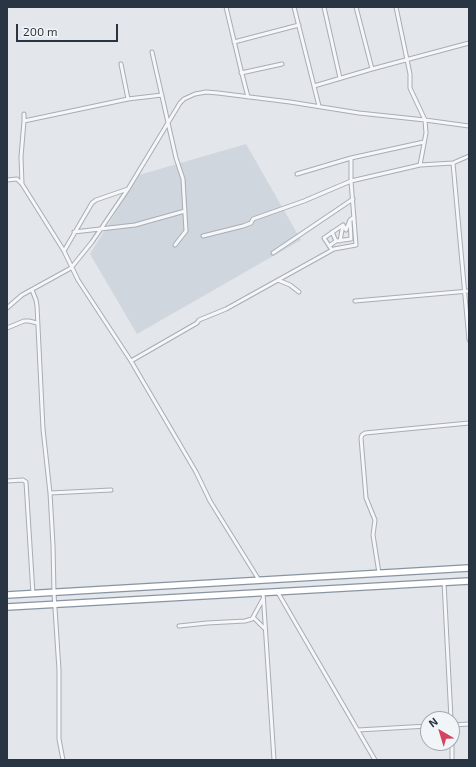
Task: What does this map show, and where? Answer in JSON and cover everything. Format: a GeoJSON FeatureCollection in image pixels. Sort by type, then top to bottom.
{"type":"FeatureCollection","features":[{"type":"Feature","properties":{"kind":"highway"},"geometry":{"type":"LineString","coordinates":[[7,595],[469,568]]}},
{"type":"Feature","properties":{"kind":"highway"},"geometry":{"type":"LineString","coordinates":[[7,607],[469,581]]}},
{"type":"Feature","properties":{"kind":"street"},"geometry":{"type":"LineString","coordinates":[[226,7],[248,97]]}},
{"type":"Feature","properties":{"kind":"street"},"geometry":{"type":"LineString","coordinates":[[294,7],[319,106]]}},
{"type":"Feature","properties":{"kind":"street"},"geometry":{"type":"LineString","coordinates":[[324,7],[340,78]]}},
{"type":"Feature","properties":{"kind":"street"},"geometry":{"type":"LineString","coordinates":[[356,7],[372,69]]}},
{"type":"Feature","properties":{"kind":"street"},"geometry":{"type":"LineString","coordinates":[[396,7],[410,74],[411,94],[425,120],[426,133],[420,165]]}},
{"type":"Feature","properties":{"kind":"street"},"geometry":{"type":"LineString","coordinates":[[234,42],[299,25]]}},
{"type":"Feature","properties":{"kind":"street"},"geometry":{"type":"LineString","coordinates":[[314,86],[469,43]]}},
{"type":"Feature","properties":{"kind":"street"},"geometry":{"type":"LineString","coordinates":[[152,52],[176,158],[183,179],[186,231],[175,245]]}},
{"type":"Feature","properties":{"kind":"street"},"geometry":{"type":"LineString","coordinates":[[121,64],[128,99]]}},
{"type":"Feature","properties":{"kind":"street"},"geometry":{"type":"LineString","coordinates":[[242,73],[282,64]]}},
{"type":"Feature","properties":{"kind":"street"},"geometry":{"type":"LineString","coordinates":[[7,308],[17,299],[71,268],[102,228],[128,189],[180,103],[184,99],[195,94],[206,92],[319,106],[359,113],[469,126]]}},
{"type":"Feature","properties":{"kind":"street"},"geometry":{"type":"LineString","coordinates":[[24,121],[128,99],[162,95]]}},
{"type":"Feature","properties":{"kind":"street"},"geometry":{"type":"LineString","coordinates":[[22,184],[21,157],[24,114]]}},
{"type":"Feature","properties":{"kind":"street"},"geometry":{"type":"LineString","coordinates":[[298,174],[351,158],[424,142]]}},
{"type":"Feature","properties":{"kind":"street"},"geometry":{"type":"LineString","coordinates":[[203,236],[244,226],[251,223],[253,219],[304,201],[351,181],[420,165],[453,164],[469,156]]}},
{"type":"Feature","properties":{"kind":"street"},"geometry":{"type":"LineString","coordinates":[[131,361],[197,323],[198,320],[226,309],[332,250],[356,245],[351,181],[351,158]]}},
{"type":"Feature","properties":{"kind":"street"},"geometry":{"type":"LineString","coordinates":[[453,164],[467,291],[469,340]]}},
{"type":"Feature","properties":{"kind":"street"},"geometry":{"type":"LineString","coordinates":[[7,180],[16,179],[22,184],[64,251],[71,268],[131,361],[196,472],[210,501],[259,580]]}},
{"type":"Feature","properties":{"kind":"street"},"geometry":{"type":"LineString","coordinates":[[64,251],[92,203],[96,200],[128,189]]}},
{"type":"Feature","properties":{"kind":"street"},"geometry":{"type":"LineString","coordinates":[[273,253],[353,199]]}},
{"type":"Feature","properties":{"kind":"street"},"geometry":{"type":"LineString","coordinates":[[74,232],[135,225],[185,211]]}},
{"type":"Feature","properties":{"kind":"street"},"geometry":{"type":"LineString","coordinates":[[343,225],[346,230],[350,220],[354,217]]}},
{"type":"Feature","properties":{"kind":"street"},"geometry":{"type":"LineString","coordinates":[[329,246],[338,241],[350,239],[350,220]]}},
{"type":"Feature","properties":{"kind":"street"},"geometry":{"type":"LineString","coordinates":[[332,250],[324,238],[343,225]]}},
{"type":"Feature","properties":{"kind":"street"},"geometry":{"type":"LineString","coordinates":[[338,241],[343,225]]}},
{"type":"Feature","properties":{"kind":"street"},"geometry":{"type":"LineString","coordinates":[[332,232],[338,241]]}},
{"type":"Feature","properties":{"kind":"street"},"geometry":{"type":"LineString","coordinates":[[278,280],[290,285],[299,292]]}},
{"type":"Feature","properties":{"kind":"street"},"geometry":{"type":"LineString","coordinates":[[32,290],[36,300],[43,429],[50,493],[58,670],[59,739],[63,760]]}},
{"type":"Feature","properties":{"kind":"street"},"geometry":{"type":"LineString","coordinates":[[355,301],[467,291]]}},
{"type":"Feature","properties":{"kind":"street"},"geometry":{"type":"LineString","coordinates":[[7,328],[29,321],[37,323]]}},
{"type":"Feature","properties":{"kind":"street"},"geometry":{"type":"LineString","coordinates":[[379,573],[373,535],[375,520],[366,498],[362,435],[365,433],[469,423]]}},
{"type":"Feature","properties":{"kind":"street"},"geometry":{"type":"LineString","coordinates":[[7,481],[23,480],[26,482],[33,594]]}},
{"type":"Feature","properties":{"kind":"street"},"geometry":{"type":"LineString","coordinates":[[50,493],[111,490]]}},
{"type":"Feature","properties":{"kind":"street"},"geometry":{"type":"LineString","coordinates":[[444,582],[451,711]]}},
{"type":"Feature","properties":{"kind":"street"},"geometry":{"type":"LineString","coordinates":[[277,591],[375,760]]}},
{"type":"Feature","properties":{"kind":"street"},"geometry":{"type":"LineString","coordinates":[[263,592],[274,760]]}},
{"type":"Feature","properties":{"kind":"street"},"geometry":{"type":"LineString","coordinates":[[179,626],[207,622],[245,621],[254,618],[263,599]]}},
{"type":"Feature","properties":{"kind":"street"},"geometry":{"type":"LineString","coordinates":[[254,618],[265,628]]}},
{"type":"Feature","properties":{"kind":"street"},"geometry":{"type":"LineString","coordinates":[[358,730],[420,726]]}},
{"type":"Feature","properties":{"kind":"shaded area"},"geometry":{"type":"Polygon","coordinates":[[[246,144],[301,240],[137,334],[90,254],[139,175],[246,144]]]}}]}
